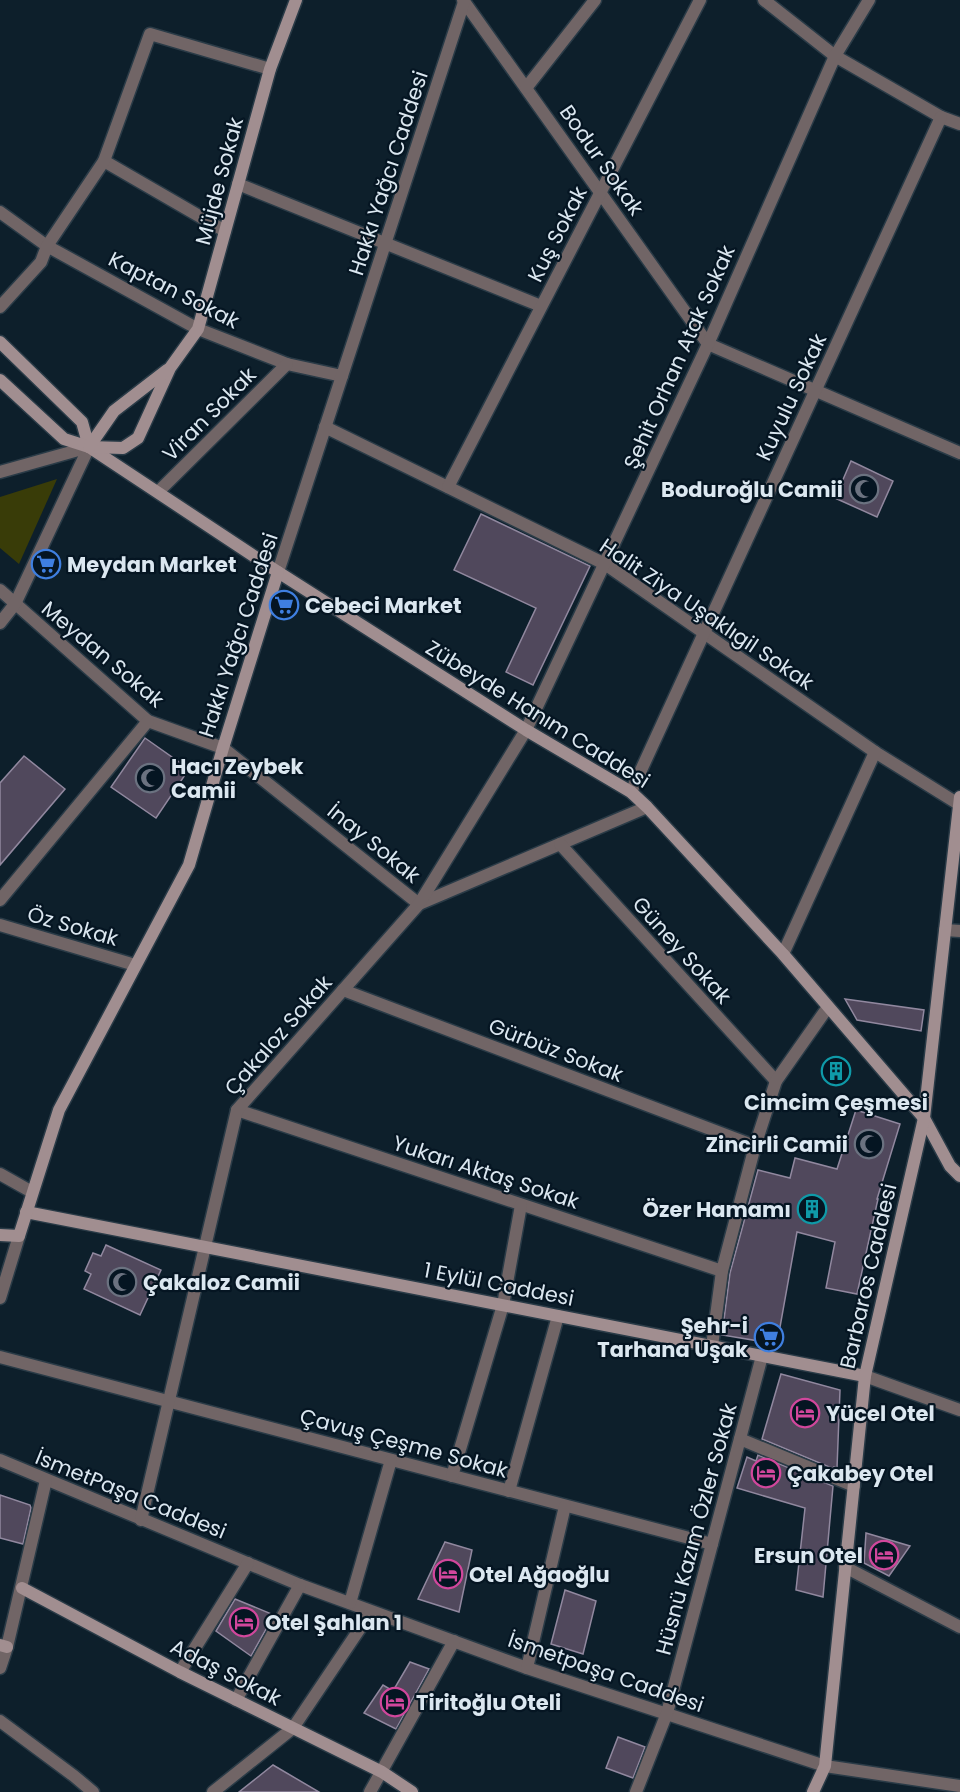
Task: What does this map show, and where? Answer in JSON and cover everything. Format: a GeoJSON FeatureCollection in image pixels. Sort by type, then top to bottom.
{"type":"FeatureCollection","features":[{"type":"Feature","properties":{"kind":"main road","name":"Müjde Sokak"},"geometry":{"type":"LineString","coordinates":[[170,368],[198,329],[270,69],[296,0]]}},
{"type":"Feature","properties":{"kind":"main road"},"geometry":{"type":"LineString","coordinates":[[0,342],[82,422],[88,447]]}},
{"type":"Feature","properties":{"kind":"main road"},"geometry":{"type":"LineString","coordinates":[[88,447],[114,411],[170,368]]}},
{"type":"Feature","properties":{"kind":"main road"},"geometry":{"type":"LineString","coordinates":[[88,447],[123,448],[138,438],[170,368]]}},
{"type":"Feature","properties":{"kind":"main road","name":"Zübeyde Hanım Caddesi"},"geometry":{"type":"LineString","coordinates":[[0,380],[64,439],[88,447],[278,572],[526,730],[631,792],[783,954],[924,1118],[950,1166],[960,1176]]}},
{"type":"Feature","properties":{"kind":"main road","name":"Hakkı Yağcı Caddesi"},"geometry":{"type":"LineString","coordinates":[[19,1236],[59,1110],[189,865],[278,572]]}},
{"type":"Feature","properties":{"kind":"main road","name":"Barbaros Caddesi"},"geometry":{"type":"LineString","coordinates":[[813,1792],[825,1766],[865,1376],[924,1118],[960,802]]}},
{"type":"Feature","properties":{"kind":"main road","name":"1 Eylül Caddesi"},"geometry":{"type":"LineString","coordinates":[[26,1212],[865,1376]]}},
{"type":"Feature","properties":{"kind":"main road"},"geometry":{"type":"LineString","coordinates":[[0,1235],[19,1236]]}},
{"type":"Feature","properties":{"kind":"main road","name":"Adaş Sokak"},"geometry":{"type":"LineString","coordinates":[[22,1588],[180,1672],[382,1772],[412,1792]]}},
{"type":"Feature","properties":{"kind":"street"},"geometry":{"type":"LineString","coordinates":[[526,88],[595,0]]}},
{"type":"Feature","properties":{"kind":"street","name":"Kuş Sokak"},"geometry":{"type":"LineString","coordinates":[[448,487],[700,0]]}},
{"type":"Feature","properties":{"kind":"street"},"geometry":{"type":"LineString","coordinates":[[764,0],[835,56],[941,117],[960,124]]}},
{"type":"Feature","properties":{"kind":"street","name":"Şehit Orhan Atak Sokak"},"geometry":{"type":"LineString","coordinates":[[526,730],[708,344],[835,56],[869,0]]}},
{"type":"Feature","properties":{"kind":"street","name":"Bodur Sokak"},"geometry":{"type":"LineString","coordinates":[[464,1],[708,344]]}},
{"type":"Feature","properties":{"kind":"street","name":"Hakkı Yağcı Caddesi"},"geometry":{"type":"LineString","coordinates":[[278,572],[464,1]]}},
{"type":"Feature","properties":{"kind":"street"},"geometry":{"type":"LineString","coordinates":[[0,307],[41,262],[47,246],[104,161],[150,34],[270,69]]}},
{"type":"Feature","properties":{"kind":"street","name":"Kuyulu Sokak"},"geometry":{"type":"LineString","coordinates":[[631,792],[941,117]]}},
{"type":"Feature","properties":{"kind":"street"},"geometry":{"type":"LineString","coordinates":[[104,161],[225,231]]}},
{"type":"Feature","properties":{"kind":"street"},"geometry":{"type":"LineString","coordinates":[[237,184],[542,306]]}},
{"type":"Feature","properties":{"kind":"street","name":"Kaptan Sokak"},"geometry":{"type":"LineString","coordinates":[[0,212],[47,246],[198,329],[287,364],[342,376]]}},
{"type":"Feature","properties":{"kind":"street"},"geometry":{"type":"LineString","coordinates":[[708,344],[960,453]]}},
{"type":"Feature","properties":{"kind":"street","name":"Viran Sokak"},"geometry":{"type":"LineString","coordinates":[[158,492],[287,364]]}},
{"type":"Feature","properties":{"kind":"street","name":"Halit Ziya Uşaklıgil Sokak"},"geometry":{"type":"LineString","coordinates":[[325,427],[605,564],[875,752],[960,802]]}},
{"type":"Feature","properties":{"kind":"street"},"geometry":{"type":"LineString","coordinates":[[0,472],[88,447]]}},
{"type":"Feature","properties":{"kind":"street"},"geometry":{"type":"LineString","coordinates":[[0,623],[15,604],[88,447]]}},
{"type":"Feature","properties":{"kind":"street","name":"Meydan Sokak"},"geometry":{"type":"LineString","coordinates":[[0,590],[148,722],[223,748]]}},
{"type":"Feature","properties":{"kind":"street"},"geometry":{"type":"LineString","coordinates":[[0,900],[148,722]]}},
{"type":"Feature","properties":{"kind":"street","name":"Çakaloz Sokak"},"geometry":{"type":"LineString","coordinates":[[141,1520],[237,1110],[419,904],[526,730]]}},
{"type":"Feature","properties":{"kind":"street","name":"İnay Sokak"},"geometry":{"type":"LineString","coordinates":[[223,748],[419,904],[647,807]]}},
{"type":"Feature","properties":{"kind":"street"},"geometry":{"type":"LineString","coordinates":[[783,954],[875,752]]}},
{"type":"Feature","properties":{"kind":"street","name":"Güney Sokak"},"geometry":{"type":"LineString","coordinates":[[560,844],[776,1081]]}},
{"type":"Feature","properties":{"kind":"street","name":"Öz Sokak"},"geometry":{"type":"LineString","coordinates":[[0,925],[135,965]]}},
{"type":"Feature","properties":{"kind":"street"},"geometry":{"type":"LineString","coordinates":[[945,930],[960,931]]}},
{"type":"Feature","properties":{"kind":"street","name":"Gürbüz Sokak"},"geometry":{"type":"LineString","coordinates":[[343,990],[755,1146]]}},
{"type":"Feature","properties":{"kind":"street"},"geometry":{"type":"LineString","coordinates":[[712,1346],[722,1271],[755,1146],[776,1081],[828,1007]]}},
{"type":"Feature","properties":{"kind":"street","name":"Yukarı Aktaş Sokak"},"geometry":{"type":"LineString","coordinates":[[237,1110],[722,1271]]}},
{"type":"Feature","properties":{"kind":"street"},"geometry":{"type":"LineString","coordinates":[[0,1174],[32,1192]]}},
{"type":"Feature","properties":{"kind":"street"},"geometry":{"type":"LineString","coordinates":[[452,1476],[503,1305],[521,1205]]}},
{"type":"Feature","properties":{"kind":"street","name":"Hakkı Yağcı Caddesi"},"geometry":{"type":"LineString","coordinates":[[0,1298],[19,1236]]}},
{"type":"Feature","properties":{"kind":"street"},"geometry":{"type":"LineString","coordinates":[[509,1491],[558,1316]]}},
{"type":"Feature","properties":{"kind":"street","name":"Hüsnü Kazım Özler Sokak"},"geometry":{"type":"LineString","coordinates":[[636,1792],[667,1713],[762,1356]]}},
{"type":"Feature","properties":{"kind":"street","name":"Çavuş Çeşme Sokak"},"geometry":{"type":"LineString","coordinates":[[0,1357],[712,1544]]}},
{"type":"Feature","properties":{"kind":"street","name":"1 Eylül Caddesi"},"geometry":{"type":"LineString","coordinates":[[865,1376],[960,1410]]}},
{"type":"Feature","properties":{"kind":"street"},"geometry":{"type":"LineString","coordinates":[[740,1439],[854,1486]]}},
{"type":"Feature","properties":{"kind":"street","name":"İsmetPaşa Caddesi"},"geometry":{"type":"LineString","coordinates":[[0,1460],[248,1563]]}},
{"type":"Feature","properties":{"kind":"street"},"geometry":{"type":"LineString","coordinates":[[350,1603],[391,1460]]}},
{"type":"Feature","properties":{"kind":"street"},"geometry":{"type":"LineString","coordinates":[[0,1668],[4,1646],[22,1588],[46,1480]]}},
{"type":"Feature","properties":{"kind":"street"},"geometry":{"type":"LineString","coordinates":[[527,1668],[565,1506]]}},
{"type":"Feature","properties":{"kind":"street"},"geometry":{"type":"LineString","coordinates":[[180,1672],[248,1563]]}},
{"type":"Feature","properties":{"kind":"street","name":"İsmetpaşa Caddesi"},"geometry":{"type":"LineString","coordinates":[[248,1563],[371,1612],[527,1668],[825,1766],[960,1786]]}},
{"type":"Feature","properties":{"kind":"street"},"geometry":{"type":"LineString","coordinates":[[845,1567],[960,1628]]}},
{"type":"Feature","properties":{"kind":"street"},"geometry":{"type":"LineString","coordinates":[[236,1700],[300,1585]]}},
{"type":"Feature","properties":{"kind":"street"},"geometry":{"type":"LineString","coordinates":[[213,1792],[293,1728],[371,1612]]}},
{"type":"Feature","properties":{"kind":"street"},"geometry":{"type":"LineString","coordinates":[[370,1792],[453,1641]]}},
{"type":"Feature","properties":{"kind":"street"},"geometry":{"type":"LineString","coordinates":[[0,1721],[93,1792]]}},
{"type":"Feature","properties":{"kind":"shaded area"},"geometry":{"type":"Polygon","coordinates":[[[57,479],[19,564],[0,548],[0,497],[57,479]]]}},
{"type":"Feature","properties":{"kind":"building","name":"Boduroğlu Camii"},"geometry":{"type":"Polygon","coordinates":[[[851,461],[893,481],[877,517],[835,498],[851,461]]]}},
{"type":"Feature","properties":{"kind":"building"},"geometry":{"type":"Polygon","coordinates":[[[481,514],[590,566],[533,685],[506,672],[536,608],[454,570],[481,514]]]}},
{"type":"Feature","properties":{"kind":"building","name":"Hacı Zeybek Camii"},"geometry":{"type":"Polygon","coordinates":[[[145,738],[189,769],[156,818],[111,787],[145,738]]]}},
{"type":"Feature","properties":{"kind":"building"},"geometry":{"type":"Polygon","coordinates":[[[24,756],[65,789],[0,865],[0,783],[24,756]]]}},
{"type":"Feature","properties":{"kind":"building"},"geometry":{"type":"Polygon","coordinates":[[[845,999],[924,1010],[921,1031],[857,1020],[845,999]]]}},
{"type":"Feature","properties":{"kind":"building","name":"Cimcim Çeşmesi"},"geometry":{"type":"Polygon","coordinates":[[[838,1057],[850,1074],[834,1084],[823,1068],[838,1057]]]}},
{"type":"Feature","properties":{"kind":"building"},"geometry":{"type":"Polygon","coordinates":[[[856,1110],[900,1124],[877,1199],[857,1294],[826,1288],[835,1242],[797,1232],[777,1344],[722,1335],[730,1273],[758,1170],[790,1178],[795,1158],[837,1169],[856,1110]]]}},
{"type":"Feature","properties":{"kind":"building","name":"Çakaloz Camii"},"geometry":{"type":"Polygon","coordinates":[[[106,1245],[161,1270],[140,1315],[84,1289],[91,1274],[85,1271],[93,1253],[101,1256],[106,1245]]]}},
{"type":"Feature","properties":{"kind":"building","name":"Yücel Otel"},"geometry":{"type":"Polygon","coordinates":[[[781,1374],[840,1390],[837,1468],[834,1467],[834,1469],[762,1439],[781,1374]]]}},
{"type":"Feature","properties":{"kind":"building"},"geometry":{"type":"Polygon","coordinates":[[[758,1455],[833,1486],[823,1597],[796,1590],[805,1508],[737,1488],[747,1457],[756,1461],[758,1455]]]}},
{"type":"Feature","properties":{"kind":"building"},"geometry":{"type":"Polygon","coordinates":[[[0,1495],[30,1505],[23,1544],[0,1538],[0,1495]]]}},
{"type":"Feature","properties":{"kind":"building","name":"Ersun Otel"},"geometry":{"type":"Polygon","coordinates":[[[866,1533],[910,1546],[889,1576],[864,1563],[866,1533]]]}},
{"type":"Feature","properties":{"kind":"building","name":"Otel Ağaoğlu"},"geometry":{"type":"Polygon","coordinates":[[[445,1542],[472,1550],[459,1612],[418,1599],[445,1542]]]}},
{"type":"Feature","properties":{"kind":"building"},"geometry":{"type":"Polygon","coordinates":[[[565,1590],[596,1601],[583,1654],[551,1644],[565,1590]]]}},
{"type":"Feature","properties":{"kind":"building","name":"Otel Şahlan 1"},"geometry":{"type":"Polygon","coordinates":[[[235,1599],[274,1615],[251,1656],[216,1631],[235,1599]]]}},
{"type":"Feature","properties":{"kind":"building","name":"Tiritoğlu Oteli"},"geometry":{"type":"Polygon","coordinates":[[[410,1662],[429,1669],[396,1729],[364,1713],[383,1685],[393,1691],[410,1662]]]}},
{"type":"Feature","properties":{"kind":"building"},"geometry":{"type":"Polygon","coordinates":[[[618,1737],[645,1747],[633,1778],[606,1768],[618,1737]]]}},
{"type":"Feature","properties":{"kind":"building"},"geometry":{"type":"Polygon","coordinates":[[[273,1765],[319,1792],[239,1792],[273,1765]]]}},
{"type":"Feature","properties":{"kind":"place","name":"Boduroğlu Camii"},"geometry":{"type":"Point","coordinates":[864,489]}},
{"type":"Feature","properties":{"kind":"place","name":"Meydan Market"},"geometry":{"type":"Point","coordinates":[46,564]}},
{"type":"Feature","properties":{"kind":"place","name":"Cebeci Market"},"geometry":{"type":"Point","coordinates":[284,605]}},
{"type":"Feature","properties":{"kind":"place","name":"Hacı Zeybek Camii"},"geometry":{"type":"Point","coordinates":[150,778]}},
{"type":"Feature","properties":{"kind":"place","name":"Cimcim Çeşmesi"},"geometry":{"type":"Point","coordinates":[836,1071]}},
{"type":"Feature","properties":{"kind":"place","name":"Zincirli Camii"},"geometry":{"type":"Point","coordinates":[869,1144]}},
{"type":"Feature","properties":{"kind":"place","name":"Özer Hamamı"},"geometry":{"type":"Point","coordinates":[812,1209]}},
{"type":"Feature","properties":{"kind":"place","name":"Çakaloz Camii"},"geometry":{"type":"Point","coordinates":[122,1282]}},
{"type":"Feature","properties":{"kind":"place","name":"Şehr-i Tarhana Uşak"},"geometry":{"type":"Point","coordinates":[769,1337]}},
{"type":"Feature","properties":{"kind":"place","name":"Yücel Otel"},"geometry":{"type":"Point","coordinates":[805,1413]}},
{"type":"Feature","properties":{"kind":"place","name":"Çakabey Otel"},"geometry":{"type":"Point","coordinates":[766,1473]}},
{"type":"Feature","properties":{"kind":"place","name":"Ersun Otel"},"geometry":{"type":"Point","coordinates":[884,1555]}},
{"type":"Feature","properties":{"kind":"place","name":"Otel Ağaoğlu"},"geometry":{"type":"Point","coordinates":[448,1574]}},
{"type":"Feature","properties":{"kind":"place","name":"Otel Şahlan 1"},"geometry":{"type":"Point","coordinates":[244,1622]}},
{"type":"Feature","properties":{"kind":"place","name":"Tiritoğlu Oteli"},"geometry":{"type":"Point","coordinates":[395,1702]}}]}
